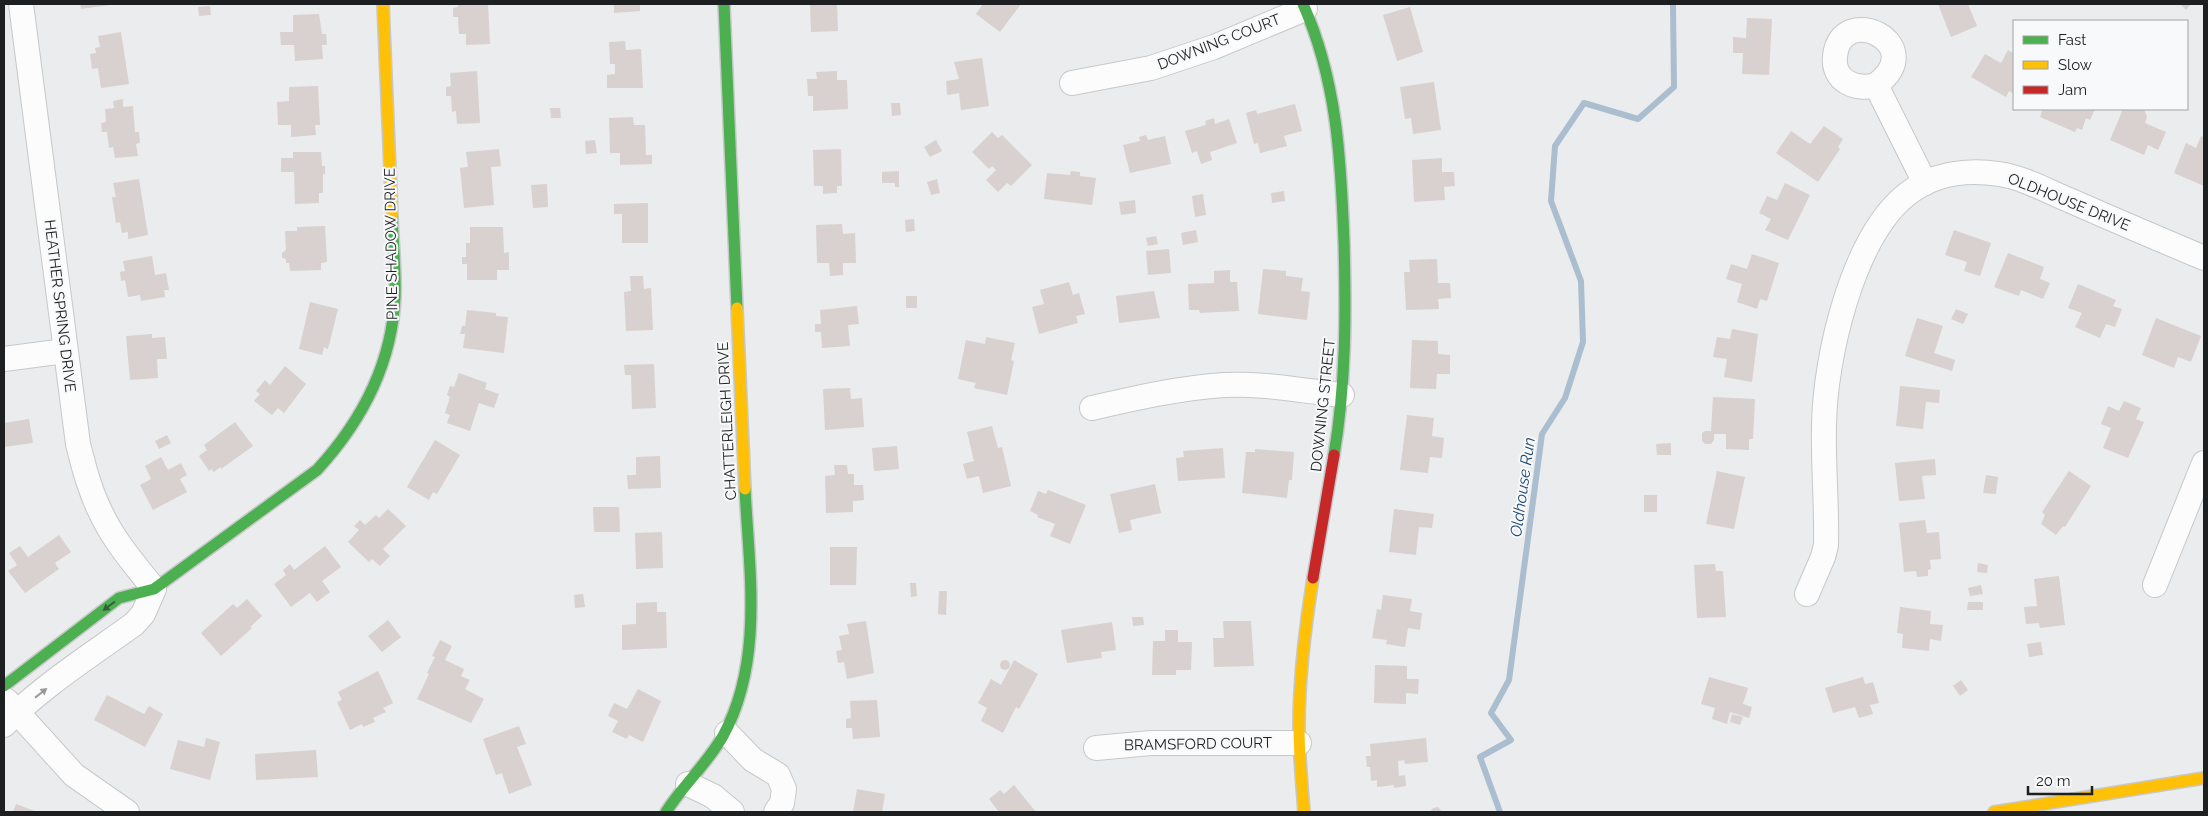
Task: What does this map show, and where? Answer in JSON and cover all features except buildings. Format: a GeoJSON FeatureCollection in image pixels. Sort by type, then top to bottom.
{"type":"FeatureCollection","features":[{"type":"Feature","properties":{"kind":"street","name":"HEATHER SPRING DRIVE"},"geometry":{"type":"LineString","coordinates":[[21,4],[78,444],[86,479],[106,523],[154,589]]}},
{"type":"Feature","properties":{"kind":"street","name":"PINE SHADOW DRIVE"},"geometry":{"type":"LineString","coordinates":[[4,686],[119,598],[154,589],[316,470],[333,453],[357,420],[379,379],[392,328],[395,297],[383,4]]}},
{"type":"Feature","properties":{"kind":"street","name":"CHATTERLEIGH DRIVE"},"geometry":{"type":"LineString","coordinates":[[666,812],[727,733],[744,686],[751,627],[724,4]]}},
{"type":"Feature","properties":{"kind":"street","name":"DOWNING COURT"},"geometry":{"type":"LineString","coordinates":[[1072,83],[1151,68],[1214,47],[1304,6]]}},
{"type":"Feature","properties":{"kind":"street","name":"DOWNING STREET"},"geometry":{"type":"LineString","coordinates":[[1304,6],[1320,49],[1333,100],[1342,166],[1346,323],[1337,442],[1309,608],[1302,672],[1299,743],[1304,812]]}},
{"type":"Feature","properties":{"kind":"street"},"geometry":{"type":"LineString","coordinates":[[1876,86],[1925,183]]}},
{"type":"Feature","properties":{"kind":"street","name":"OLDHOUSE DRIVE"},"geometry":{"type":"LineString","coordinates":[[1807,594],[1823,557],[1826,545],[1824,423],[1829,374],[1841,320],[1868,244],[1878,228],[1906,196],[1925,183],[1951,174],[1971,172],[2001,174],[2032,184],[2204,258]]}},
{"type":"Feature","properties":{"kind":"street"},"geometry":{"type":"LineString","coordinates":[[4,359],[65,351]]}},
{"type":"Feature","properties":{"kind":"street"},"geometry":{"type":"LineString","coordinates":[[1092,408],[1153,393],[1224,385],[1254,386],[1342,395]]}},
{"type":"Feature","properties":{"kind":"street"},"geometry":{"type":"LineString","coordinates":[[2155,585],[2204,463]]}},
{"type":"Feature","properties":{"kind":"street","name":"PINE SHADOW DRIVE"},"geometry":{"type":"LineString","coordinates":[[8,711],[134,624],[143,614],[154,589]]}},
{"type":"Feature","properties":{"kind":"street"},"geometry":{"type":"LineString","coordinates":[[8,711],[74,775],[127,812]]}},
{"type":"Feature","properties":{"kind":"street"},"geometry":{"type":"LineString","coordinates":[[727,733],[753,760],[778,775],[784,789],[782,803],[776,812]]}},
{"type":"Feature","properties":{"kind":"street","name":"BRAMSFORD COURT"},"geometry":{"type":"LineString","coordinates":[[1096,748],[1151,743],[1299,743]]}},
{"type":"Feature","properties":{"kind":"street"},"geometry":{"type":"LineString","coordinates":[[1994,812],[2204,778]]}},
{"type":"Feature","properties":{"kind":"street"},"geometry":{"type":"LineString","coordinates":[[688,784],[713,796],[732,812]]}},
{"type":"Feature","properties":{"kind":"waterway","name":"Oldhouse Run"},"geometry":{"type":"LineString","coordinates":[[1500,812],[1480,757],[1511,740],[1491,713],[1509,680],[1542,434],[1565,398],[1583,342],[1581,281],[1551,201],[1555,146],[1584,103],[1638,119],[1674,87],[1673,4]]}},
{"type":"Feature","properties":{"kind":"traffic: fast"},"geometry":{"type":"LineString","coordinates":[[724,4],[737,308]]}},
{"type":"Feature","properties":{"kind":"traffic: fast"},"geometry":{"type":"LineString","coordinates":[[1303,4],[1323,62],[1330,91],[1339,151],[1343,211],[1345,322],[1341,402],[1334,455]]}},
{"type":"Feature","properties":{"kind":"traffic: fast"},"geometry":{"type":"LineString","coordinates":[[4,686],[119,598],[154,589],[317,470],[333,452],[360,412],[371,391],[381,369],[388,346],[393,322],[395,297],[392,217]]}},
{"type":"Feature","properties":{"kind":"traffic: fast"},"geometry":{"type":"LineString","coordinates":[[666,812],[710,756],[723,736],[736,707],[744,677],[751,615],[751,583],[745,489]]}},
{"type":"Feature","properties":{"kind":"traffic: slow"},"geometry":{"type":"LineString","coordinates":[[383,4],[392,217]]}},
{"type":"Feature","properties":{"kind":"traffic: slow"},"geometry":{"type":"LineString","coordinates":[[737,308],[745,489]]}},
{"type":"Feature","properties":{"kind":"traffic: slow"},"geometry":{"type":"LineString","coordinates":[[1304,812],[1299,708],[1303,652],[1313,578]]}},
{"type":"Feature","properties":{"kind":"traffic: slow"},"geometry":{"type":"LineString","coordinates":[[1994,812],[2204,778]]}},
{"type":"Feature","properties":{"kind":"traffic: jam"},"geometry":{"type":"LineString","coordinates":[[1313,578],[1334,455]]}}]}
